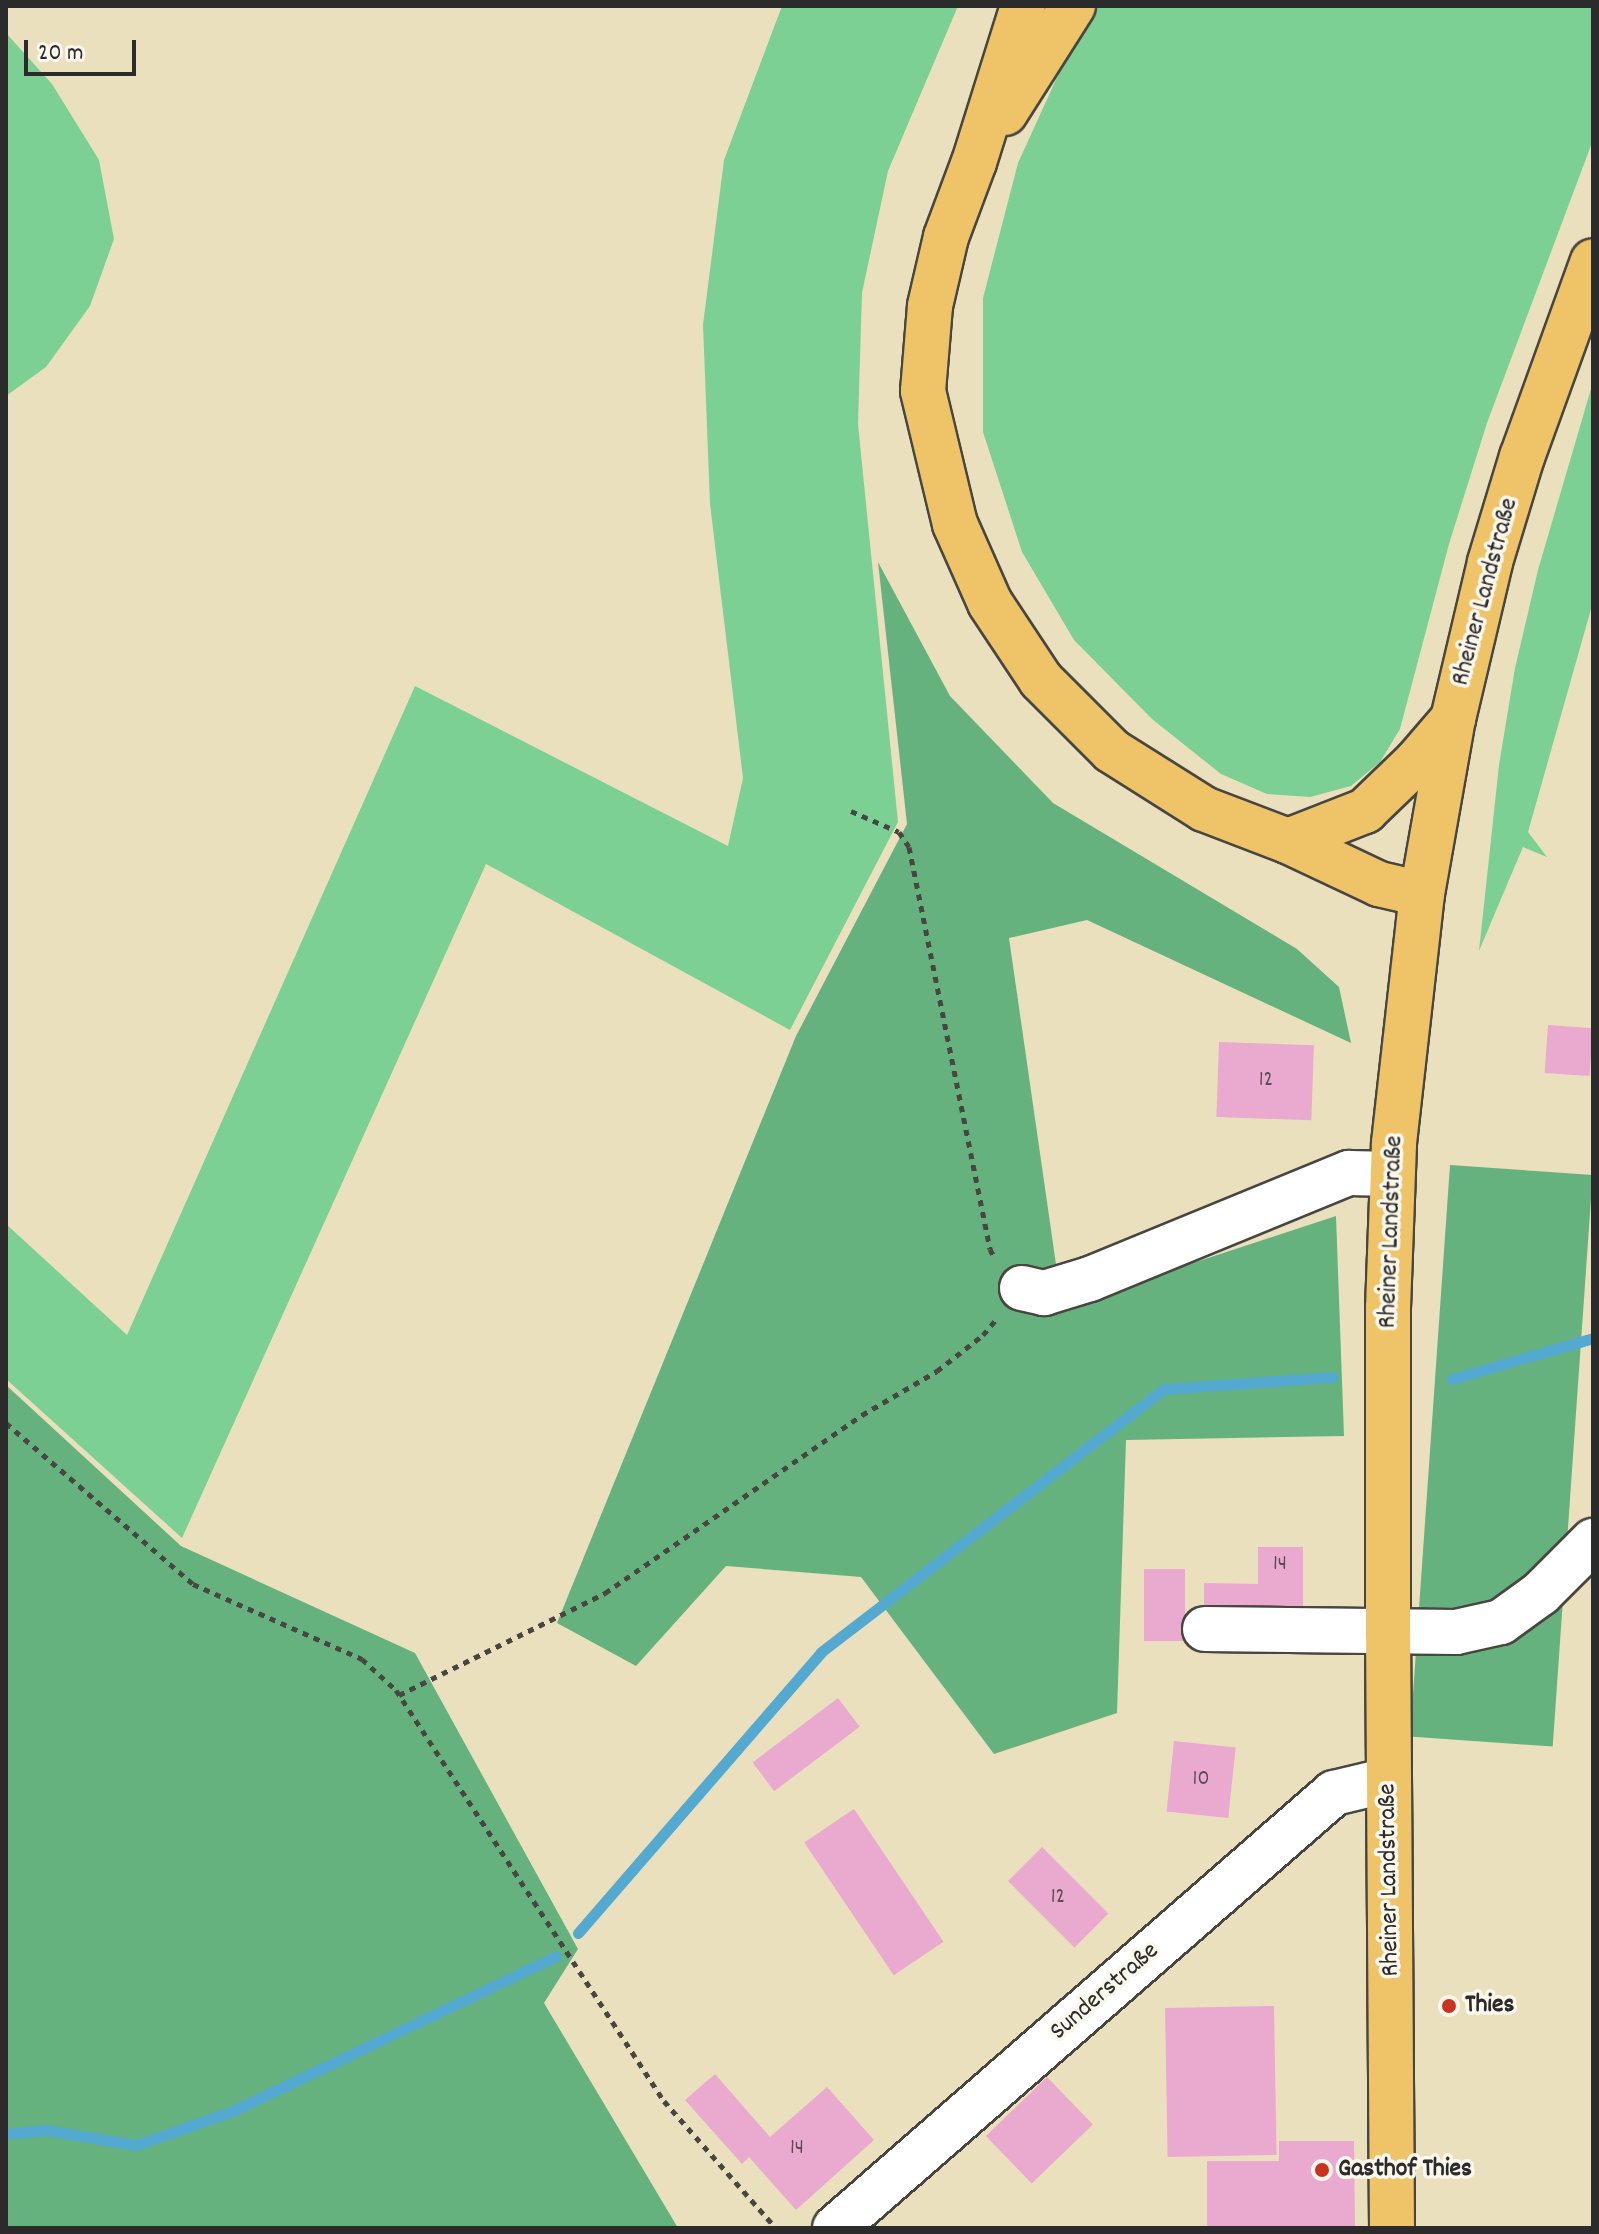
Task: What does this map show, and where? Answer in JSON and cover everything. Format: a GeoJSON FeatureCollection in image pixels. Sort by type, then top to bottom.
{"type":"FeatureCollection","features":[{"type":"Feature","properties":{"kind":"main road"},"geometry":{"type":"LineString","coordinates":[[1023,6],[974,162],[946,237],[930,306],[923,391],[955,524],[990,603],[1041,680],[1112,751],[1204,809],[1288,841],[1379,884],[1422,894]]}},
{"type":"Feature","properties":{"kind":"main road"},"geometry":{"type":"LineString","coordinates":[[974,162],[1073,6]]}},
{"type":"Feature","properties":{"kind":"main road","name":"Rheiner Landstraße"},"geometry":{"type":"LineString","coordinates":[[1392,2228],[1388,1632],[1392,1174],[1422,894],[1453,719],[1490,562],[1522,457],[1593,261]]}},
{"type":"Feature","properties":{"kind":"main road"},"geometry":{"type":"LineString","coordinates":[[1288,841],[1365,811],[1416,762],[1453,719]]}},
{"type":"Feature","properties":{"kind":"street"},"geometry":{"type":"LineString","coordinates":[[1022,1288],[1044,1293],[1090,1279],[1349,1173],[1392,1174]]}},
{"type":"Feature","properties":{"kind":"street"},"geometry":{"type":"LineString","coordinates":[[1205,1629],[1456,1632],[1501,1622],[1541,1593],[1593,1541]]}},
{"type":"Feature","properties":{"kind":"street","name":"Sunderstraße"},"geometry":{"type":"LineString","coordinates":[[835,2228],[1334,1793],[1388,1780]]}},
{"type":"Feature","properties":{"kind":"path"},"geometry":{"type":"LineString","coordinates":[[399,1695],[605,1593],[862,1415],[937,1371],[983,1335],[1022,1288],[1002,1272],[990,1249],[909,847],[899,832],[851,811]]}},
{"type":"Feature","properties":{"kind":"path"},"geometry":{"type":"LineString","coordinates":[[6,1423],[193,1584],[362,1659],[399,1695],[664,2101],[776,2228]]}},
{"type":"Feature","properties":{"kind":"green space"},"geometry":{"type":"Polygon","coordinates":[[[782,6],[958,6],[888,171],[862,293],[858,424],[898,822],[790,1030],[486,864],[182,1538],[6,1379],[6,1224],[127,1335],[415,686],[728,846],[743,778],[710,504],[703,325],[724,160],[782,6]]]}},
{"type":"Feature","properties":{"kind":"green space"},"geometry":{"type":"Polygon","coordinates":[[[1094,6],[1593,6],[1593,140],[1487,423],[1449,544],[1400,729],[1380,762],[1351,786],[1310,797],[1267,794],[1221,774],[1152,719],[1074,640],[1022,552],[983,432],[983,298],[1018,163],[1064,62],[1059,45],[1094,6]]]}},
{"type":"Feature","properties":{"kind":"green space"},"geometry":{"type":"Polygon","coordinates":[[[6,33],[52,84],[99,160],[114,239],[90,306],[46,367],[6,396],[6,33]]]}},
{"type":"Feature","properties":{"kind":"green space"},"geometry":{"type":"Polygon","coordinates":[[[1593,382],[1593,602],[1528,832],[1547,857],[1523,847],[1479,951],[1499,765],[1515,668],[1538,570],[1593,382]]]}},
{"type":"Feature","properties":{"kind":"green space"},"geometry":{"type":"Polygon","coordinates":[[[878,562],[950,696],[1053,803],[1297,949],[1339,987],[1351,1043],[1087,920],[1009,938],[1062,1306],[1336,1216],[1344,1436],[1126,1440],[1117,1713],[994,1754],[861,1577],[726,1566],[636,1666],[557,1623],[796,1036],[907,824],[878,562]]]}},
{"type":"Feature","properties":{"kind":"green space"},"geometry":{"type":"Polygon","coordinates":[[[1450,1165],[1593,1175],[1553,1747],[1410,1737],[1450,1165]]]}},
{"type":"Feature","properties":{"kind":"green space"},"geometry":{"type":"Polygon","coordinates":[[[6,1385],[181,1546],[415,1653],[578,1949],[544,2003],[678,2228],[6,2228],[6,1385]]]}},
{"type":"Feature","properties":{"kind":"building"},"geometry":{"type":"Polygon","coordinates":[[[1548,1025],[1593,1028],[1590,1076],[1545,1073],[1548,1025]]]}},
{"type":"Feature","properties":{"kind":"building"},"geometry":{"type":"Polygon","coordinates":[[[1219,1042],[1314,1045],[1311,1120],[1216,1117],[1219,1042]]]}},
{"type":"Feature","properties":{"kind":"building"},"geometry":{"type":"Polygon","coordinates":[[[1258,1547],[1303,1547],[1303,1613],[1204,1614],[1204,1583],[1258,1584],[1258,1547]]]}},
{"type":"Feature","properties":{"kind":"building"},"geometry":{"type":"Polygon","coordinates":[[[1144,1569],[1185,1569],[1185,1641],[1144,1641],[1144,1569]]]}},
{"type":"Feature","properties":{"kind":"building"},"geometry":{"type":"Polygon","coordinates":[[[838,1698],[860,1727],[774,1791],[753,1762],[838,1698]]]}},
{"type":"Feature","properties":{"kind":"building"},"geometry":{"type":"Polygon","coordinates":[[[1174,1741],[1236,1747],[1228,1818],[1167,1812],[1174,1741]]]}},
{"type":"Feature","properties":{"kind":"building"},"geometry":{"type":"Polygon","coordinates":[[[854,1809],[943,1942],[894,1975],[804,1843],[854,1809]]]}},
{"type":"Feature","properties":{"kind":"building"},"geometry":{"type":"Polygon","coordinates":[[[1042,1847],[1108,1913],[1075,1947],[1008,1881],[1042,1847]]]}},
{"type":"Feature","properties":{"kind":"building"},"geometry":{"type":"Polygon","coordinates":[[[1274,2006],[1277,2155],[1168,2157],[1165,2008],[1274,2006]]]}},
{"type":"Feature","properties":{"kind":"building"},"geometry":{"type":"Polygon","coordinates":[[[715,2074],[770,2137],[827,2087],[874,2140],[796,2210],[749,2157],[742,2164],[685,2100],[715,2074]]]}},
{"type":"Feature","properties":{"kind":"building"},"geometry":{"type":"Polygon","coordinates":[[[1047,2077],[1093,2124],[1032,2184],[986,2136],[1047,2077]]]}},
{"type":"Feature","properties":{"kind":"building"},"geometry":{"type":"Polygon","coordinates":[[[1279,2141],[1354,2141],[1355,2228],[1207,2228],[1207,2161],[1279,2161],[1279,2141]]]}},
{"type":"Feature","properties":{"kind":"waterway"},"geometry":{"type":"LineString","coordinates":[[1452,1379],[1593,1338]]}},
{"type":"Feature","properties":{"kind":"waterway"},"geometry":{"type":"LineString","coordinates":[[578,1933],[821,1652],[1164,1389],[1333,1377]]}},
{"type":"Feature","properties":{"kind":"waterway"},"geometry":{"type":"LineString","coordinates":[[6,2134],[46,2130],[136,2145],[233,2111],[556,1956]]}},
{"type":"Feature","properties":{"kind":"place","name":"Thies"},"geometry":{"type":"Point","coordinates":[1449,2006]}},
{"type":"Feature","properties":{"kind":"place","name":"Gasthof Thies"},"geometry":{"type":"Point","coordinates":[1322,2170]}}]}
